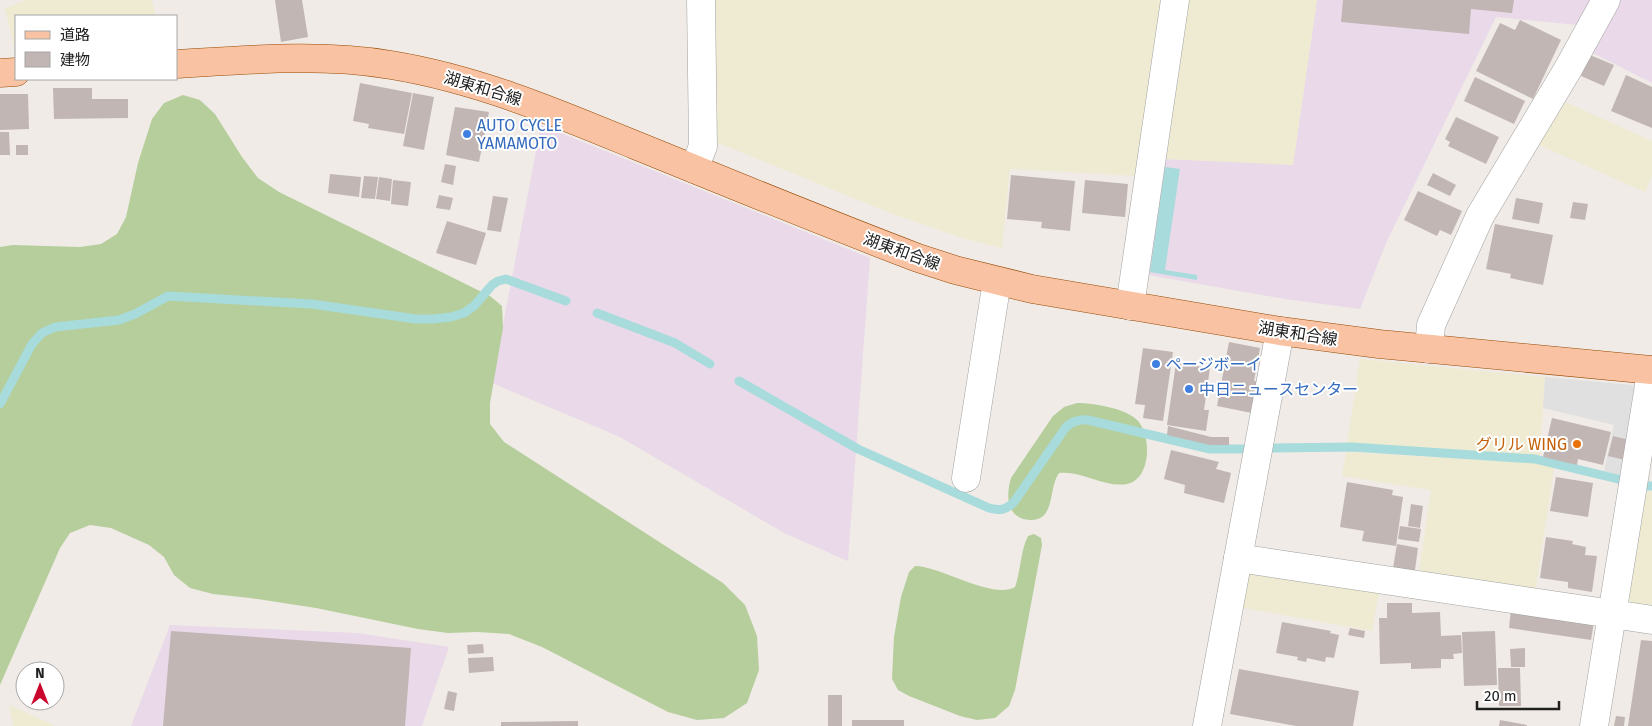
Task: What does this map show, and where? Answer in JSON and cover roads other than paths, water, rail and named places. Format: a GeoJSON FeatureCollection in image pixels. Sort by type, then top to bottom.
{"type":"FeatureCollection","features":[{"type":"Feature","properties":{"kind":"main road","name":"湖東和合線"},"geometry":{"type":"LineString","coordinates":[[178,64],[281,58],[317,58],[389,64],[460,79],[528,102],[918,258],[997,281],[1280,331],[1379,344],[1651,370]]}},
{"type":"Feature","properties":{"kind":"main road"},"geometry":{"type":"LineString","coordinates":[[0,73],[15,72]]}},
{"type":"Feature","properties":{"kind":"street"},"geometry":{"type":"LineString","coordinates":[[694,169],[704,146],[701,0]]}},
{"type":"Feature","properties":{"kind":"street"},"geometry":{"type":"LineString","coordinates":[[1130,306],[1175,0]]}},
{"type":"Feature","properties":{"kind":"street"},"geometry":{"type":"LineString","coordinates":[[1429,349],[1431,325],[1480,216],[1568,69],[1606,0]]}},
{"type":"Feature","properties":{"kind":"street"},"geometry":{"type":"LineString","coordinates":[[966,478],[997,281]]}},
{"type":"Feature","properties":{"kind":"street"},"geometry":{"type":"LineString","coordinates":[[1207,726],[1280,331]]}},
{"type":"Feature","properties":{"kind":"street"},"geometry":{"type":"LineString","coordinates":[[1594,726],[1651,370]]}},
{"type":"Feature","properties":{"kind":"street"},"geometry":{"type":"LineString","coordinates":[[1238,558],[1652,620]]}},
{"type":"Feature","properties":{"kind":"water"},"geometry":{"type":"Polygon","coordinates":[[[1165,167],[1180,169],[1165,270],[1197,275],[1197,280],[1150,272],[1165,167]]]}},
{"type":"Feature","properties":{"kind":"waterway"},"geometry":{"type":"LineString","coordinates":[[0,404],[32,344],[42,333],[55,327],[119,320],[135,314],[168,296],[312,304],[416,319],[433,319],[464,313],[474,306],[492,285],[506,279],[566,301]]}},
{"type":"Feature","properties":{"kind":"waterway"},"geometry":{"type":"LineString","coordinates":[[597,313],[675,343],[710,364]]}},
{"type":"Feature","properties":{"kind":"waterway"},"geometry":{"type":"LineString","coordinates":[[739,381],[858,449],[989,508],[996,509],[1003,509],[1014,502],[1066,427],[1079,420],[1088,420],[1210,449],[1244,449]]}},
{"type":"Feature","properties":{"kind":"waterway"},"geometry":{"type":"LineString","coordinates":[[1273,448],[1352,447],[1535,459],[1622,480]]}},
{"type":"Feature","properties":{"kind":"waterway"},"geometry":{"type":"LineString","coordinates":[[1646,486],[1652,486]]}},
{"type":"Feature","properties":{"kind":"place","name":"AUTO CYCLE YAMAMOTO"},"geometry":{"type":"Point","coordinates":[467,134]}},
{"type":"Feature","properties":{"kind":"place","name":"ページボーイ"},"geometry":{"type":"Point","coordinates":[1156,364]}},
{"type":"Feature","properties":{"kind":"place","name":"中日ニュースセンター"},"geometry":{"type":"Point","coordinates":[1189,389]}},
{"type":"Feature","properties":{"kind":"place","name":"グリル WING"},"geometry":{"type":"Point","coordinates":[1577,444]}}]}
